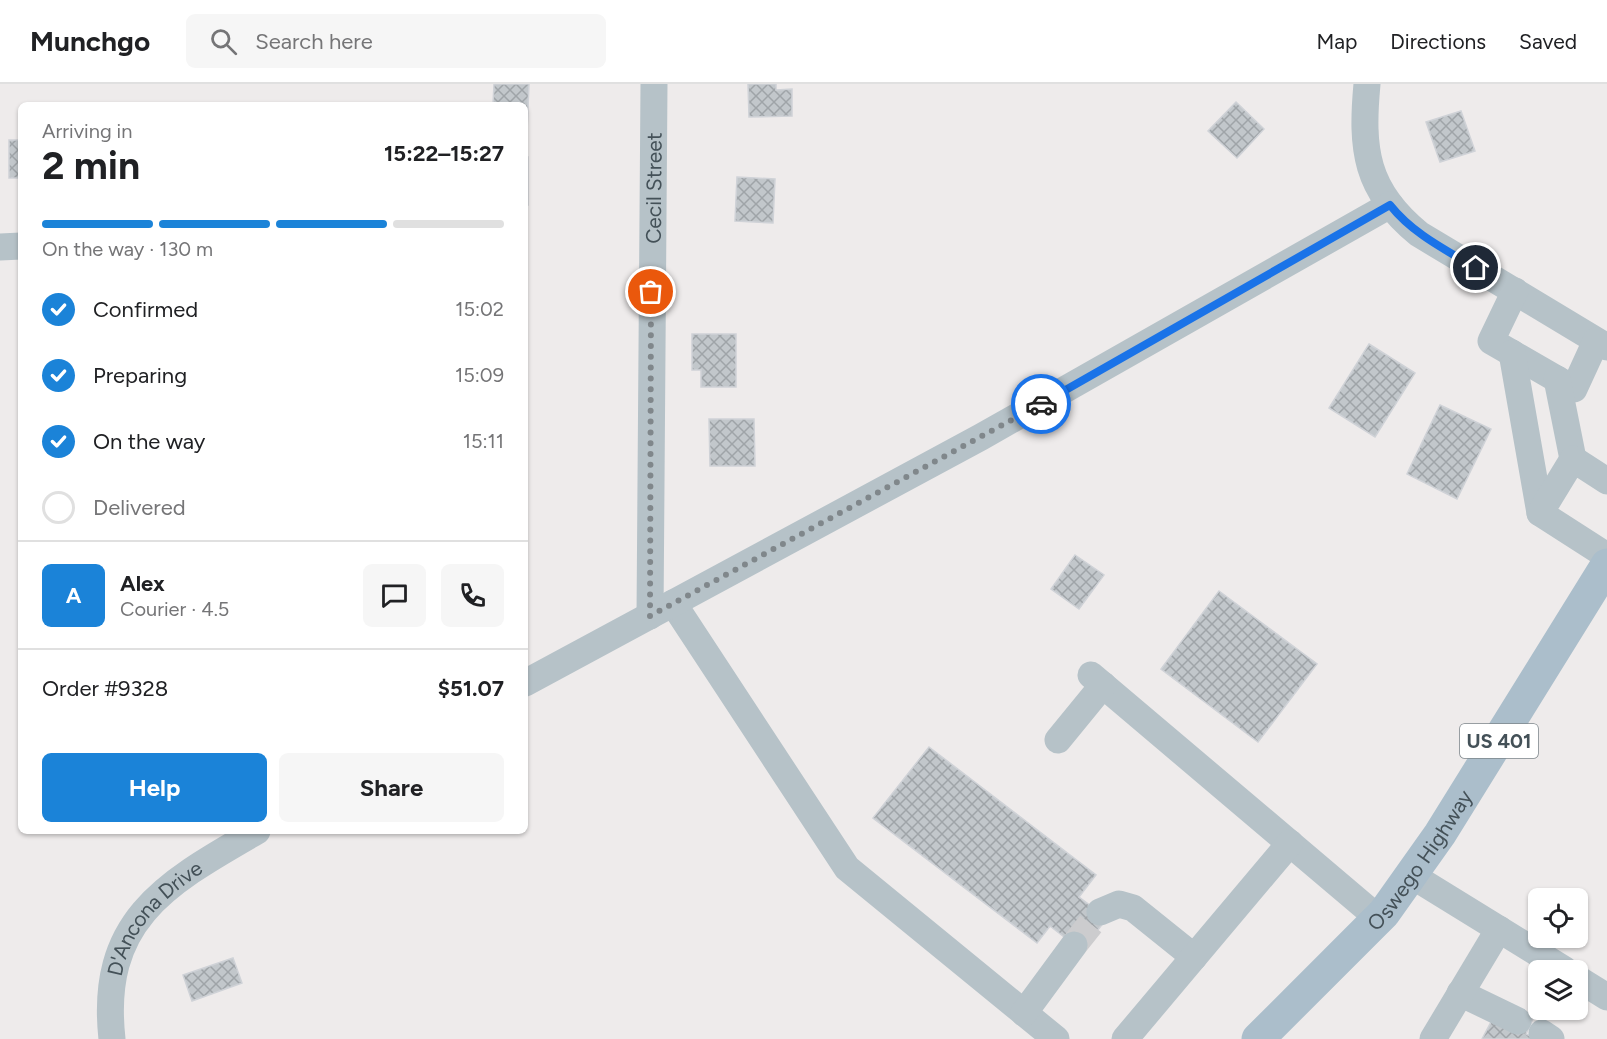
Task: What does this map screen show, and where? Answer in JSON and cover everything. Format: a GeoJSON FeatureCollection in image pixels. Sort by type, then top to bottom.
{"type":"FeatureCollection","features":[{"type":"Feature","properties":{"kind":"main road","name":"Oswego Highway"},"geometry":{"type":"LineString","coordinates":[[1258,1039],[1378,918],[1411,875],[1492,752],[1607,565]]}},
{"type":"Feature","properties":{"kind":"street","name":"Cecil Street"},"geometry":{"type":"LineString","coordinates":[[650,616],[654,84]]}},
{"type":"Feature","properties":{"kind":"street"},"geometry":{"type":"LineString","coordinates":[[1367,84],[1365,121],[1369,163],[1375,182],[1390,205],[1401,219],[1419,234],[1515,291],[1601,344],[1574,389],[1491,341],[1515,291]]}},
{"type":"Feature","properties":{"kind":"street"},"geometry":{"type":"LineString","coordinates":[[528,681],[981,437],[1390,205]]}},
{"type":"Feature","properties":{"kind":"street"},"geometry":{"type":"LineString","coordinates":[[0,247],[18,246]]}},
{"type":"Feature","properties":{"kind":"street"},"geometry":{"type":"LineString","coordinates":[[1512,354],[1540,513],[1607,556]]}},
{"type":"Feature","properties":{"kind":"street"},"geometry":{"type":"LineString","coordinates":[[1540,513],[1573,459],[1557,379]]}},
{"type":"Feature","properties":{"kind":"street"},"geometry":{"type":"LineString","coordinates":[[1573,459],[1607,481]]}},
{"type":"Feature","properties":{"kind":"street"},"geometry":{"type":"LineString","coordinates":[[673,603],[847,868],[1056,1039]]}},
{"type":"Feature","properties":{"kind":"street"},"geometry":{"type":"LineString","coordinates":[[1058,740],[1097,680],[1378,918]]}},
{"type":"Feature","properties":{"kind":"street","name":"D'Ancona Drive"},"geometry":{"type":"LineString","coordinates":[[112,1039],[109,1013],[114,973],[124,938],[137,919],[172,883],[201,863],[252,834]]}},
{"type":"Feature","properties":{"kind":"street"},"geometry":{"type":"LineString","coordinates":[[1125,1039],[1290,843]]}},
{"type":"Feature","properties":{"kind":"street"},"geometry":{"type":"LineString","coordinates":[[1411,875],[1549,960]]}},
{"type":"Feature","properties":{"kind":"street"},"geometry":{"type":"LineString","coordinates":[[1100,912],[1119,904],[1133,908],[1194,957]]}},
{"type":"Feature","properties":{"kind":"street"},"geometry":{"type":"LineString","coordinates":[[1433,1039],[1499,929]]}},
{"type":"Feature","properties":{"kind":"street"},"geometry":{"type":"LineString","coordinates":[[1024,1013],[1074,945]]}},
{"type":"Feature","properties":{"kind":"street"},"geometry":{"type":"LineString","coordinates":[[1588,985],[1607,997]]}},
{"type":"Feature","properties":{"kind":"street"},"geometry":{"type":"LineString","coordinates":[[1460,993],[1518,1021]]}},
{"type":"Feature","properties":{"kind":"building"},"geometry":{"type":"Polygon","coordinates":[[[494,84],[529,84],[528,108],[528,102],[493,102],[494,84]]]}},
{"type":"Feature","properties":{"kind":"building"},"geometry":{"type":"Polygon","coordinates":[[[748,84],[776,84],[776,90],[792,89],[792,116],[749,117],[748,84]]]}},
{"type":"Feature","properties":{"kind":"building"},"geometry":{"type":"Polygon","coordinates":[[[1236,102],[1264,129],[1237,158],[1208,131],[1236,102]]]}},
{"type":"Feature","properties":{"kind":"building"},"geometry":{"type":"Polygon","coordinates":[[[1461,111],[1475,151],[1440,162],[1426,122],[1461,111]]]}},
{"type":"Feature","properties":{"kind":"building"},"geometry":{"type":"Polygon","coordinates":[[[9,140],[18,140],[18,178],[9,178],[9,140]]]}},
{"type":"Feature","properties":{"kind":"building"},"geometry":{"type":"Polygon","coordinates":[[[737,177],[775,179],[773,223],[735,221],[737,177]]]}},
{"type":"Feature","properties":{"kind":"building"},"geometry":{"type":"Polygon","coordinates":[[[692,334],[736,334],[736,387],[701,387],[701,370],[692,370],[692,334]]]}},
{"type":"Feature","properties":{"kind":"building"},"geometry":{"type":"Polygon","coordinates":[[[1369,344],[1415,373],[1375,437],[1329,408],[1369,344]]]}},
{"type":"Feature","properties":{"kind":"building"},"geometry":{"type":"Polygon","coordinates":[[[1440,405],[1491,429],[1457,499],[1407,474],[1440,405]]]}},
{"type":"Feature","properties":{"kind":"building"},"geometry":{"type":"Polygon","coordinates":[[[709,419],[754,419],[755,466],[710,466],[709,419]]]}},
{"type":"Feature","properties":{"kind":"building"},"geometry":{"type":"Polygon","coordinates":[[[1075,555],[1104,575],[1079,609],[1051,589],[1075,555]]]}},
{"type":"Feature","properties":{"kind":"building"},"geometry":{"type":"Polygon","coordinates":[[[1219,591],[1317,664],[1258,742],[1161,669],[1219,591]]]}},
{"type":"Feature","properties":{"kind":"building"},"geometry":{"type":"Polygon","coordinates":[[[929,747],[1096,875],[1079,897],[1107,918],[1082,951],[1050,926],[1037,943],[873,818],[929,747]]]}},
{"type":"Feature","properties":{"kind":"building"},"geometry":{"type":"Polygon","coordinates":[[[233,958],[242,983],[192,1001],[183,975],[233,958]]]}},
{"type":"Feature","properties":{"kind":"building"},"geometry":{"type":"Polygon","coordinates":[[[1501,1003],[1528,1016],[1528,1020],[1533,1020],[1526,1034],[1536,1039],[1482,1039],[1501,1003]]]}},
{"type":"Feature","properties":{"kind":"tunnel"},"geometry":{"type":"LineString","coordinates":[[1074,945],[1100,912]]}},
{"type":"Feature","properties":{"kind":"way so far"},"geometry":{"type":"LineString","coordinates":[[651,292],[650,616],[1041,404]]}},
{"type":"Feature","properties":{"kind":"route"},"geometry":{"type":"LineString","coordinates":[[1041,404],[1390,205],[1401,219],[1419,234],[1476,268]]}}]}
